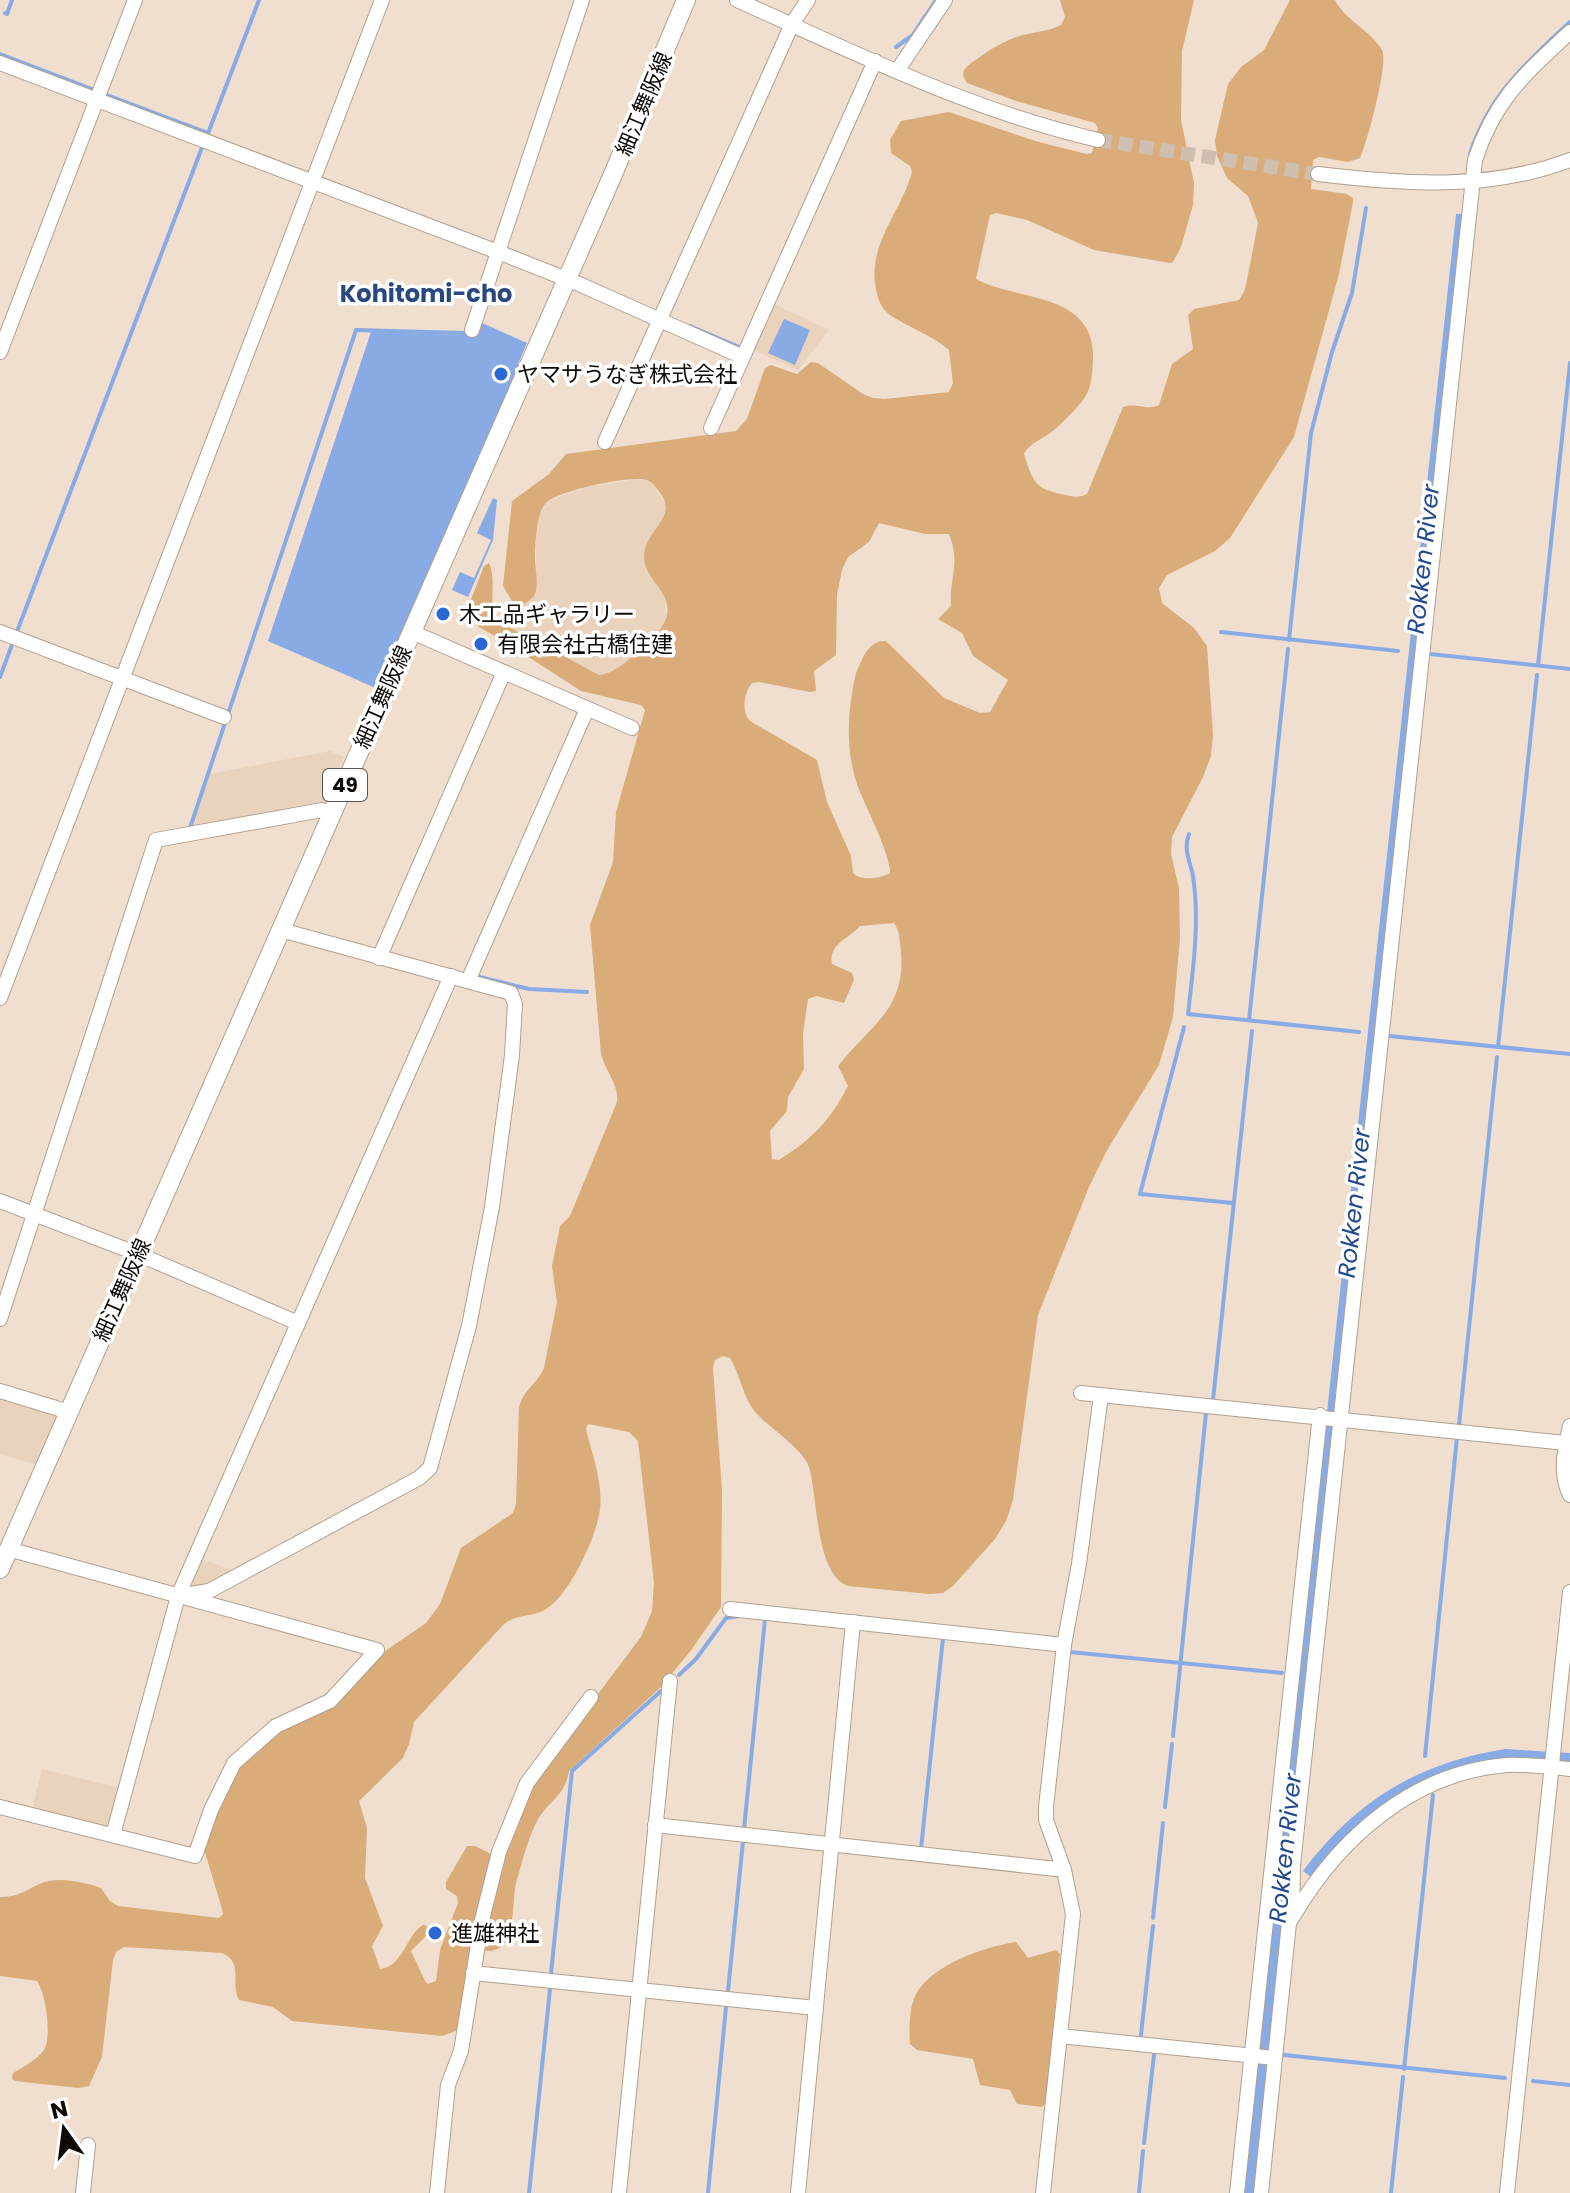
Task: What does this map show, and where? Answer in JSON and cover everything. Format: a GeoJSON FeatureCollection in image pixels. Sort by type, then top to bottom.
{"type":"FeatureCollection","features":[{"type":"Feature","properties":{"kind":"main road","name":"細江舞阪線"},"geometry":{"type":"LineString","coordinates":[[0,1569],[567,280],[686,0]]}},
{"type":"Feature","properties":{"kind":"street"},"geometry":{"type":"LineString","coordinates":[[0,352],[135,0]]}},
{"type":"Feature","properties":{"kind":"street"},"geometry":{"type":"LineString","coordinates":[[0,998],[382,0]]}},
{"type":"Feature","properties":{"kind":"street"},"geometry":{"type":"LineString","coordinates":[[472,330],[582,0]]}},
{"type":"Feature","properties":{"kind":"street"},"geometry":{"type":"LineString","coordinates":[[737,0],[897,71],[1011,117],[1098,140]]}},
{"type":"Feature","properties":{"kind":"street"},"geometry":{"type":"LineString","coordinates":[[605,442],[792,24],[808,0]]}},
{"type":"Feature","properties":{"kind":"street"},"geometry":{"type":"LineString","coordinates":[[897,71],[945,0]]}},
{"type":"Feature","properties":{"kind":"street"},"geometry":{"type":"LineString","coordinates":[[1237,2193],[1472,183],[1480,145],[1503,101],[1523,76],[1570,32]]}},
{"type":"Feature","properties":{"kind":"street"},"geometry":{"type":"LineString","coordinates":[[711,428],[875,61]]}},
{"type":"Feature","properties":{"kind":"street"},"geometry":{"type":"LineString","coordinates":[[0,63],[498,252],[743,357]]}},
{"type":"Feature","properties":{"kind":"street"},"geometry":{"type":"LineString","coordinates":[[1318,174],[1395,182],[1472,183],[1526,175],[1570,160]]}},
{"type":"Feature","properties":{"kind":"street"},"geometry":{"type":"LineString","coordinates":[[0,632],[224,717]]}},
{"type":"Feature","properties":{"kind":"street"},"geometry":{"type":"LineString","coordinates":[[412,632],[632,728]]}},
{"type":"Feature","properties":{"kind":"street"},"geometry":{"type":"LineString","coordinates":[[379,958],[504,672]]}},
{"type":"Feature","properties":{"kind":"street"},"geometry":{"type":"LineString","coordinates":[[468,981],[587,709]]}},
{"type":"Feature","properties":{"kind":"street"},"geometry":{"type":"LineString","coordinates":[[0,1319],[156,840],[322,810],[332,815]]}},
{"type":"Feature","properties":{"kind":"street"},"geometry":{"type":"LineString","coordinates":[[178,1596],[209,1591],[419,1478],[430,1468],[469,1326],[492,1207],[512,1055],[514,998],[506,991],[281,930]]}},
{"type":"Feature","properties":{"kind":"street"},"geometry":{"type":"LineString","coordinates":[[113,1835],[178,1596],[451,976]]}},
{"type":"Feature","properties":{"kind":"street"},"geometry":{"type":"LineString","coordinates":[[0,1201],[138,1254],[298,1323]]}},
{"type":"Feature","properties":{"kind":"street"},"geometry":{"type":"LineString","coordinates":[[0,1391],[69,1412]]}},
{"type":"Feature","properties":{"kind":"street"},"geometry":{"type":"LineString","coordinates":[[1081,1393],[1566,1443]]}},
{"type":"Feature","properties":{"kind":"street"},"geometry":{"type":"LineString","coordinates":[[1043,2193],[1073,1914],[1063,1867],[1046,1820],[1064,1645],[1079,1564],[1101,1395]]}},
{"type":"Feature","properties":{"kind":"street"},"geometry":{"type":"LineString","coordinates":[[1292,1918],[1293,1865],[1328,1419]]}},
{"type":"Feature","properties":{"kind":"street"},"geometry":{"type":"LineString","coordinates":[[1570,1426],[1564,1475],[1570,1495]]}},
{"type":"Feature","properties":{"kind":"street"},"geometry":{"type":"LineString","coordinates":[[0,1807],[195,1856],[214,1803],[234,1763],[276,1726],[330,1701],[377,1650],[8,1549]]}},
{"type":"Feature","properties":{"kind":"street"},"geometry":{"type":"LineString","coordinates":[[1507,2193],[1570,1592]]}},
{"type":"Feature","properties":{"kind":"street"},"geometry":{"type":"LineString","coordinates":[[730,1609],[1064,1645]]}},
{"type":"Feature","properties":{"kind":"street"},"geometry":{"type":"LineString","coordinates":[[798,2193],[853,1622]]}},
{"type":"Feature","properties":{"kind":"street"},"geometry":{"type":"LineString","coordinates":[[619,2193],[670,1681]]}},
{"type":"Feature","properties":{"kind":"street"},"geometry":{"type":"LineString","coordinates":[[437,2193],[448,2085],[461,2051],[485,1905],[499,1852],[521,1795],[534,1772],[591,1697]]}},
{"type":"Feature","properties":{"kind":"street"},"geometry":{"type":"LineString","coordinates":[[1261,2193],[1289,1923],[1319,1875],[1348,1841],[1382,1813],[1441,1781],[1484,1769],[1553,1760],[1570,1769]]}},
{"type":"Feature","properties":{"kind":"street"},"geometry":{"type":"LineString","coordinates":[[655,1825],[1056,1869],[1063,1867]]}},
{"type":"Feature","properties":{"kind":"street"},"geometry":{"type":"LineString","coordinates":[[473,1973],[816,2008]]}},
{"type":"Feature","properties":{"kind":"street"},"geometry":{"type":"LineString","coordinates":[[1060,2036],[1273,2058]]}},
{"type":"Feature","properties":{"kind":"street"},"geometry":{"type":"LineString","coordinates":[[83,2193],[88,2145]]}},
{"type":"Feature","properties":{"kind":"shaded area"},"geometry":{"type":"Polygon","coordinates":[[[1060,0],[1194,0],[1182,51],[1181,120],[1194,183],[1193,205],[1181,247],[1173,262],[1094,250],[1027,220],[996,213],[990,215],[976,279],[1068,310],[1081,321],[1090,337],[1093,359],[1087,395],[1060,425],[1024,454],[1035,482],[1052,492],[1074,497],[1087,494],[1123,407],[1159,405],[1172,364],[1193,349],[1188,315],[1194,309],[1239,300],[1245,290],[1258,223],[1248,196],[1227,178],[1217,156],[1215,140],[1228,84],[1241,67],[1264,50],[1290,0],[1335,0],[1377,43],[1383,57],[1376,103],[1360,158],[1348,162],[1319,157],[1313,160],[1311,189],[1347,194],[1353,202],[1339,274],[1294,437],[1230,538],[1215,551],[1167,575],[1159,588],[1162,603],[1194,628],[1207,646],[1213,735],[1211,756],[1203,777],[1172,837],[1171,854],[1179,888],[1180,938],[1173,1017],[1159,1065],[1106,1152],[1089,1187],[1038,1315],[1013,1500],[1006,1521],[995,1539],[943,1593],[848,1586],[837,1579],[829,1567],[806,1460],[752,1408],[730,1358],[723,1356],[715,1360],[713,1368],[722,1490],[721,1607],[661,1687],[569,1771],[564,1787],[540,1816],[530,1837],[516,1883],[511,1925],[504,1944],[487,1951],[482,1948],[503,1853],[537,1775],[641,1637],[652,1611],[654,1583],[638,1441],[629,1432],[588,1424],[586,1429],[600,1489],[600,1509],[594,1533],[574,1576],[549,1607],[504,1624],[414,1722],[403,1758],[359,1801],[367,1828],[365,1878],[383,1926],[372,1946],[380,1969],[394,1963],[423,1925],[427,1926],[428,1934],[411,1951],[425,1981],[428,1984],[436,1981],[440,1950],[458,1903],[457,1896],[446,1889],[446,1882],[467,1846],[475,1846],[493,1858],[456,2031],[442,2036],[292,2021],[273,2007],[239,2000],[235,1967],[229,1957],[222,1953],[124,1947],[116,1952],[113,1960],[102,2057],[89,2086],[78,2088],[15,2081],[12,2079],[13,2073],[44,2050],[48,2035],[47,2015],[37,1981],[0,1976],[0,1897],[16,1895],[49,1881],[68,1881],[101,1888],[118,1906],[219,1918],[223,1914],[222,1909],[204,1849],[215,1812],[238,1766],[285,1727],[327,1710],[381,1654],[426,1623],[440,1604],[461,1548],[513,1513],[516,1504],[519,1408],[523,1397],[544,1368],[557,1302],[552,1266],[560,1226],[570,1216],[617,1102],[616,1089],[601,1054],[590,925],[613,862],[616,812],[645,710],[641,705],[581,691],[479,627],[470,602],[484,566],[489,563],[496,620],[599,675],[621,666],[658,632],[666,617],[667,605],[645,562],[645,549],[666,509],[661,494],[649,481],[629,479],[598,484],[548,501],[541,511],[536,532],[536,592],[524,604],[513,603],[503,586],[512,501],[549,474],[566,454],[736,431],[747,419],[765,368],[771,365],[797,374],[811,362],[818,363],[873,398],[949,392],[953,383],[949,350],[890,315],[882,307],[877,293],[876,258],[912,172],[910,166],[891,153],[890,140],[901,121],[949,112],[1035,141],[1092,153],[1098,128],[1095,123],[1016,101],[967,83],[963,75],[967,67],[994,48],[1017,37],[1061,25],[1065,17],[1060,0]],[[879,523],[869,542],[848,557],[842,570],[837,595],[836,655],[814,671],[816,691],[752,683],[745,702],[745,712],[750,721],[817,760],[827,802],[851,856],[853,873],[865,878],[890,873],[884,848],[858,787],[850,755],[852,691],[856,673],[867,651],[877,642],[886,641],[944,698],[980,713],[990,712],[1008,680],[973,656],[962,633],[938,619],[951,606],[954,554],[949,534],[925,534],[879,523]],[[894,923],[860,926],[833,951],[832,964],[852,973],[854,980],[844,1003],[816,996],[808,999],[803,1034],[804,1069],[788,1097],[787,1111],[770,1131],[772,1159],[779,1160],[791,1152],[827,1120],[848,1086],[838,1066],[891,1004],[901,973],[899,937],[894,923]]]}},
{"type":"Feature","properties":{"kind":"shaded area"},"geometry":{"type":"Polygon","coordinates":[[[772,303],[829,330],[798,370],[751,349],[772,303]]]}},
{"type":"Feature","properties":{"kind":"shaded area"},"geometry":{"type":"Polygon","coordinates":[[[636,479],[650,481],[666,504],[650,573],[665,598],[666,620],[656,636],[615,670],[599,675],[501,624],[515,604],[524,604],[533,597],[536,589],[536,539],[540,514],[548,501],[589,487],[636,479]]]}},
{"type":"Feature","properties":{"kind":"shaded area"},"geometry":{"type":"Polygon","coordinates":[[[330,751],[344,757],[323,804],[193,828],[210,774],[330,751]]]}},
{"type":"Feature","properties":{"kind":"shaded area"},"geometry":{"type":"Polygon","coordinates":[[[0,1397],[57,1417],[36,1465],[0,1454],[0,1397]]]}},
{"type":"Feature","properties":{"kind":"shaded area"},"geometry":{"type":"Polygon","coordinates":[[[201,1559],[235,1571],[208,1586],[191,1589],[189,1586],[201,1559]]]}},
{"type":"Feature","properties":{"kind":"shaded area"},"geometry":{"type":"Polygon","coordinates":[[[42,1769],[120,1788],[109,1829],[32,1809],[42,1769]]]}},
{"type":"Feature","properties":{"kind":"shaded area"},"geometry":{"type":"Polygon","coordinates":[[[1016,1942],[1028,1958],[1056,1950],[1060,1954],[1046,2102],[1042,2107],[1017,2104],[1010,2090],[980,2085],[973,2059],[917,2050],[910,2044],[912,2005],[924,1983],[960,1959],[1016,1942]]]}},
{"type":"Feature","properties":{"kind":"water","name":"Rokken River"},"geometry":{"type":"Polygon","coordinates":[[[1456,214],[1464,214],[1285,1890],[1287,1913],[1282,1921],[1254,2193],[1243,2193],[1456,214]]]}},
{"type":"Feature","properties":{"kind":"water"},"geometry":{"type":"Polygon","coordinates":[[[784,319],[810,330],[795,365],[768,353],[784,319]]]}},
{"type":"Feature","properties":{"kind":"water"},"geometry":{"type":"Polygon","coordinates":[[[480,322],[527,343],[518,364],[520,366],[378,689],[268,641],[371,332],[467,335],[475,338],[480,322]]]}},
{"type":"Feature","properties":{"kind":"water"},"geometry":{"type":"Polygon","coordinates":[[[493,498],[497,500],[493,540],[468,597],[452,590],[460,572],[474,578],[491,540],[477,533],[493,498]]]}},
{"type":"Feature","properties":{"kind":"water"},"geometry":{"type":"Polygon","coordinates":[[[1505,1749],[1570,1753],[1570,1763],[1528,1759],[1379,1808],[1344,1837],[1311,1877],[1303,1871],[1345,1824],[1391,1789],[1444,1764],[1505,1749]]]}},
{"type":"Feature","properties":{"kind":"waterway"},"geometry":{"type":"LineString","coordinates":[[5,13],[12,0]]}},
{"type":"Feature","properties":{"kind":"waterway"},"geometry":{"type":"LineString","coordinates":[[207,136],[259,0]]}},
{"type":"Feature","properties":{"kind":"waterway"},"geometry":{"type":"LineString","coordinates":[[927,14],[936,0]]}},
{"type":"Feature","properties":{"kind":"waterway"},"geometry":{"type":"LineString","coordinates":[[896,47],[913,35],[925,16]]}},
{"type":"Feature","properties":{"kind":"waterway"},"geometry":{"type":"LineString","coordinates":[[1470,154],[1498,97],[1524,66],[1570,22]]}},
{"type":"Feature","properties":{"kind":"waterway"},"geometry":{"type":"LineString","coordinates":[[0,54],[92,89]]}},
{"type":"Feature","properties":{"kind":"waterway"},"geometry":{"type":"LineString","coordinates":[[107,95],[208,133]]}},
{"type":"Feature","properties":{"kind":"waterway"},"geometry":{"type":"LineString","coordinates":[[16,634],[203,145]]}},
{"type":"Feature","properties":{"kind":"waterway"},"geometry":{"type":"LineString","coordinates":[[1289,640],[1311,433],[1332,352],[1352,293],[1366,208]]}},
{"type":"Feature","properties":{"kind":"waterway"},"geometry":{"type":"LineString","coordinates":[[690,326],[739,347]]}},
{"type":"Feature","properties":{"kind":"waterway"},"geometry":{"type":"LineString","coordinates":[[190,828],[356,330],[465,333],[467,329]]}},
{"type":"Feature","properties":{"kind":"waterway"},"geometry":{"type":"LineString","coordinates":[[1538,665],[1570,363]]}},
{"type":"Feature","properties":{"kind":"waterway"},"geometry":{"type":"LineString","coordinates":[[1221,632],[1398,651]]}},
{"type":"Feature","properties":{"kind":"waterway"},"geometry":{"type":"LineString","coordinates":[[0,677],[13,642]]}},
{"type":"Feature","properties":{"kind":"waterway"},"geometry":{"type":"LineString","coordinates":[[1249,1020],[1288,649]]}},
{"type":"Feature","properties":{"kind":"waterway"},"geometry":{"type":"LineString","coordinates":[[1430,654],[1570,669]]}},
{"type":"Feature","properties":{"kind":"waterway"},"geometry":{"type":"LineString","coordinates":[[1498,1047],[1537,675]]}},
{"type":"Feature","properties":{"kind":"waterway"},"geometry":{"type":"LineString","coordinates":[[1189,834],[1187,850],[1195,893],[1196,928],[1188,1014],[1359,1032]]}},
{"type":"Feature","properties":{"kind":"waterway"},"geometry":{"type":"LineString","coordinates":[[475,976],[529,989],[587,992]]}},
{"type":"Feature","properties":{"kind":"waterway"},"geometry":{"type":"LineString","coordinates":[[1184,1027],[1140,1194],[1233,1203]]}},
{"type":"Feature","properties":{"kind":"waterway"},"geometry":{"type":"LineString","coordinates":[[1213,1400],[1252,1031]]}},
{"type":"Feature","properties":{"kind":"waterway"},"geometry":{"type":"LineString","coordinates":[[1389,1036],[1570,1054]]}},
{"type":"Feature","properties":{"kind":"waterway"},"geometry":{"type":"LineString","coordinates":[[1459,1425],[1497,1057]]}},
{"type":"Feature","properties":{"kind":"waterway"},"geometry":{"type":"LineString","coordinates":[[1173,1736],[1206,1413]]}},
{"type":"Feature","properties":{"kind":"waterway"},"geometry":{"type":"LineString","coordinates":[[1425,1756],[1457,1437]]}},
{"type":"Feature","properties":{"kind":"waterway"},"geometry":{"type":"LineString","coordinates":[[679,1675],[696,1659],[726,1618],[740,1616]]}},
{"type":"Feature","properties":{"kind":"waterway"},"geometry":{"type":"LineString","coordinates":[[744,1829],[765,1619]]}},
{"type":"Feature","properties":{"kind":"waterway"},"geometry":{"type":"LineString","coordinates":[[921,1849],[943,1638]]}},
{"type":"Feature","properties":{"kind":"waterway"},"geometry":{"type":"LineString","coordinates":[[1070,1652],[1282,1673]]}},
{"type":"Feature","properties":{"kind":"waterway"},"geometry":{"type":"LineString","coordinates":[[551,1973],[572,1771],[661,1691]]}},
{"type":"Feature","properties":{"kind":"waterway"},"geometry":{"type":"LineString","coordinates":[[1165,1807],[1172,1744]]}},
{"type":"Feature","properties":{"kind":"waterway"},"geometry":{"type":"LineString","coordinates":[[1404,2069],[1433,1795]]}},
{"type":"Feature","properties":{"kind":"waterway"},"geometry":{"type":"LineString","coordinates":[[1153,1918],[1163,1823]]}},
{"type":"Feature","properties":{"kind":"waterway"},"geometry":{"type":"LineString","coordinates":[[728,1991],[743,1841]]}},
{"type":"Feature","properties":{"kind":"waterway"},"geometry":{"type":"LineString","coordinates":[[1141,2035],[1153,1926]]}},
{"type":"Feature","properties":{"kind":"waterway"},"geometry":{"type":"LineString","coordinates":[[529,2193],[550,1989]]}},
{"type":"Feature","properties":{"kind":"waterway"},"geometry":{"type":"LineString","coordinates":[[708,2193],[726,2007]]}},
{"type":"Feature","properties":{"kind":"waterway"},"geometry":{"type":"LineString","coordinates":[[1144,2143],[1154,2055]]}},
{"type":"Feature","properties":{"kind":"waterway"},"geometry":{"type":"LineString","coordinates":[[1284,2055],[1505,2078]]}},
{"type":"Feature","properties":{"kind":"waterway"},"geometry":{"type":"LineString","coordinates":[[1391,2193],[1403,2077]]}},
{"type":"Feature","properties":{"kind":"waterway"},"geometry":{"type":"LineString","coordinates":[[1533,2081],[1570,2085]]}},
{"type":"Feature","properties":{"kind":"waterway"},"geometry":{"type":"LineString","coordinates":[[1139,2193],[1143,2151]]}},
{"type":"Feature","properties":{"kind":"tunnel"},"geometry":{"type":"LineString","coordinates":[[1098,140],[1318,174]]}},
{"type":"Feature","properties":{"kind":"place","name":"ヤマサうなぎ株式会社"},"geometry":{"type":"Point","coordinates":[501,374]}},
{"type":"Feature","properties":{"kind":"place","name":"木工品ギャラリー"},"geometry":{"type":"Point","coordinates":[443,614]}},
{"type":"Feature","properties":{"kind":"place","name":"有限会社古橋住建"},"geometry":{"type":"Point","coordinates":[481,644]}},
{"type":"Feature","properties":{"kind":"place","name":"進雄神社"},"geometry":{"type":"Point","coordinates":[435,1933]}},
{"type":"Feature","properties":{"kind":"district","name":"Kohitomi-cho"},"geometry":{"type":"Point","coordinates":[426,293]}}]}
